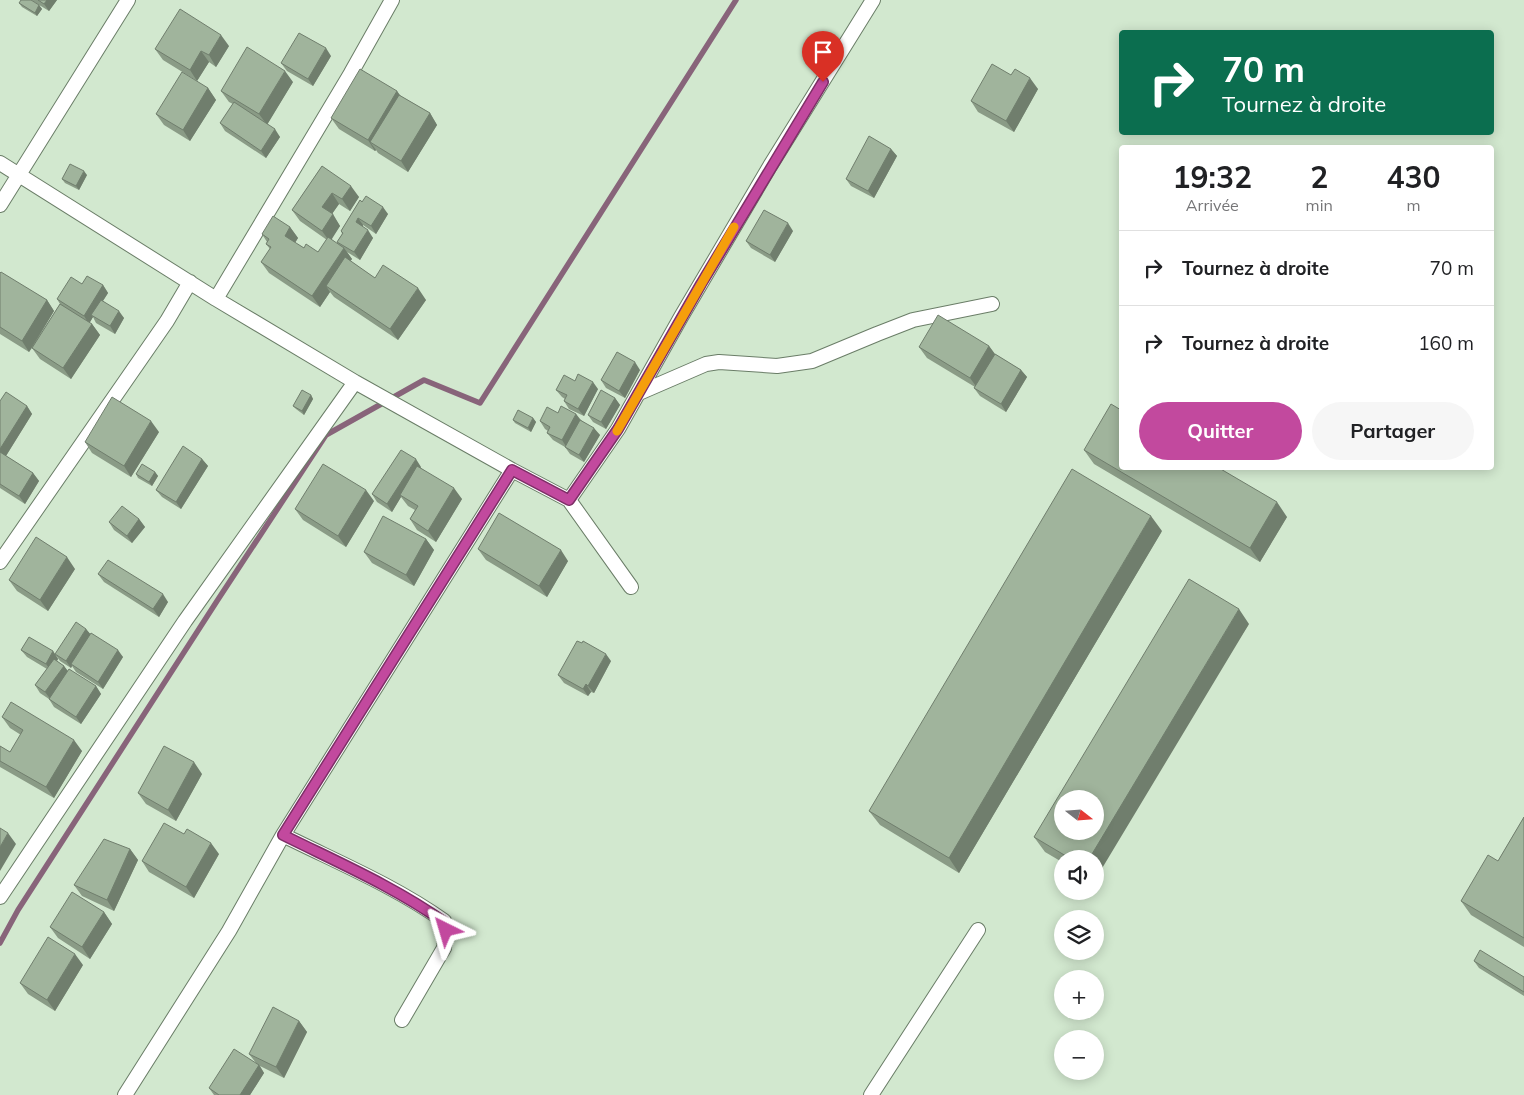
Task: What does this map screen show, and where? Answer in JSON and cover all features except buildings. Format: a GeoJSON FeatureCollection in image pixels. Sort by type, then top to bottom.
{"type":"FeatureCollection","features":[{"type":"Feature","properties":{"kind":"street"},"geometry":{"type":"LineString","coordinates":[[0,205],[128,0]]}},
{"type":"Feature","properties":{"kind":"street"},"geometry":{"type":"LineString","coordinates":[[216,299],[351,73],[392,0]]}},
{"type":"Feature","properties":{"kind":"street"},"geometry":{"type":"LineString","coordinates":[[569,500],[618,429],[681,317],[873,0]]}},
{"type":"Feature","properties":{"kind":"street"},"geometry":{"type":"LineString","coordinates":[[0,163],[216,299],[355,382],[569,500],[631,587]]}},
{"type":"Feature","properties":{"kind":"street"},"geometry":{"type":"LineString","coordinates":[[0,562],[162,329],[190,282]]}},
{"type":"Feature","properties":{"kind":"street"},"geometry":{"type":"LineString","coordinates":[[639,394],[706,364],[719,362],[777,366],[812,361],[913,320],[992,304]]}},
{"type":"Feature","properties":{"kind":"street"},"geometry":{"type":"LineString","coordinates":[[0,897],[185,621],[355,382]]}},
{"type":"Feature","properties":{"kind":"street"},"geometry":{"type":"LineString","coordinates":[[125,1095],[229,930],[283,835],[512,470]]}},
{"type":"Feature","properties":{"kind":"street"},"geometry":{"type":"LineString","coordinates":[[283,835],[377,882],[431,912],[444,922],[446,930],[444,948],[402,1020]]}},
{"type":"Feature","properties":{"kind":"street"},"geometry":{"type":"LineString","coordinates":[[871,1095],[978,930]]}},
{"type":"Feature","properties":{"kind":"waterway"},"geometry":{"type":"LineString","coordinates":[[0,943],[18,910],[326,435],[424,380],[480,403],[736,0]]}},
{"type":"Feature","properties":{"kind":"slow traffic"},"geometry":{"type":"LineString","coordinates":[[617,431],[734,227]]}},
{"type":"Feature","properties":{"kind":"route"},"geometry":{"type":"LineString","coordinates":[[446,930],[444,922],[431,912],[377,882],[283,835],[512,470],[569,500],[618,429],[770,166],[823,82]]}}]}
